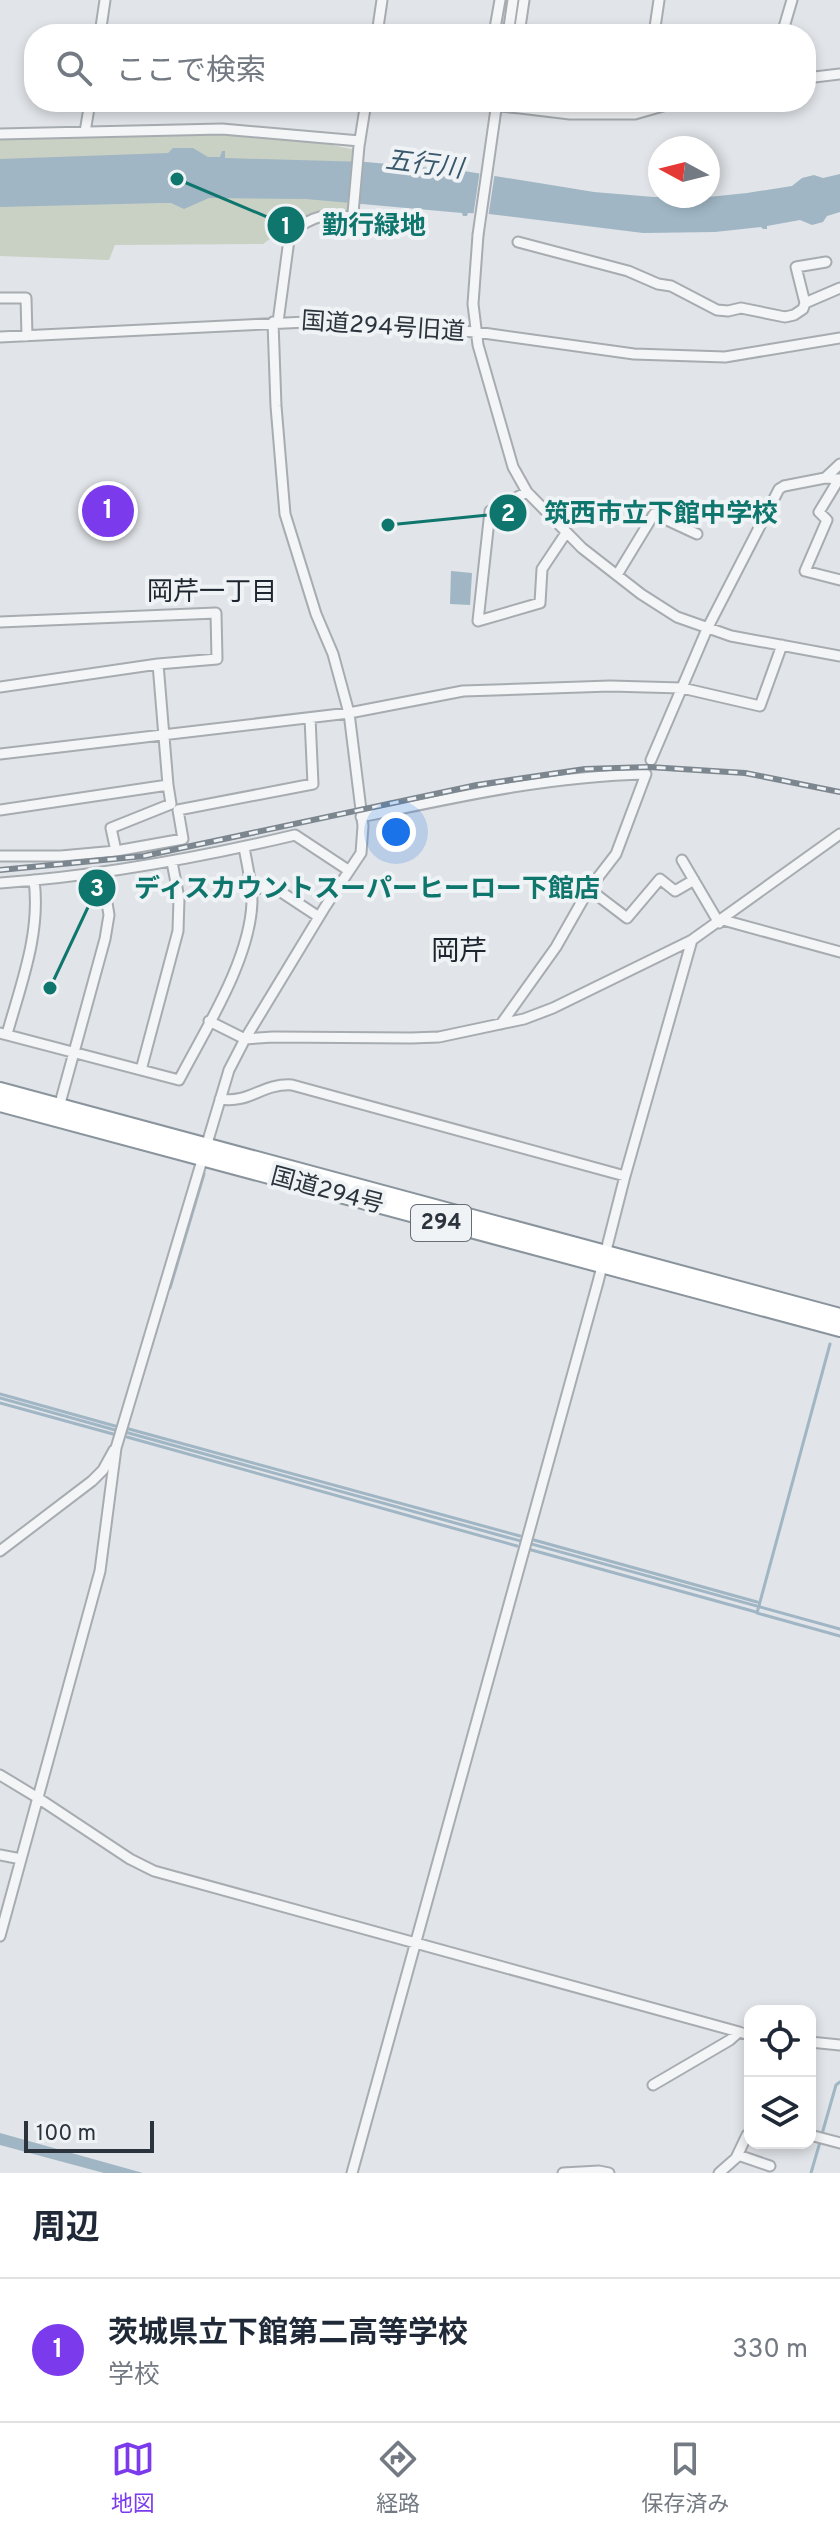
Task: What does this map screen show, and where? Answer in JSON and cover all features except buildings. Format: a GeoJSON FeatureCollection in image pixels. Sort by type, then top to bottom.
{"type":"FeatureCollection","features":[{"type":"Feature","properties":{"kind":"highway","name":"国道294号"},"geometry":{"type":"LineString","coordinates":[[0,1090],[206,1152],[604,1260],[840,1329]]}},
{"type":"Feature","properties":{"kind":"highway","name":"国道294号"},"geometry":{"type":"LineString","coordinates":[[0,1104],[206,1152]]}},
{"type":"Feature","properties":{"kind":"highway","name":"国道294号"},"geometry":{"type":"LineString","coordinates":[[604,1260],[840,1316]]}},
{"type":"Feature","properties":{"kind":"street"},"geometry":{"type":"LineString","coordinates":[[101,24],[105,0]]}},
{"type":"Feature","properties":{"kind":"street"},"geometry":{"type":"LineString","coordinates":[[378,24],[382,0]]}},
{"type":"Feature","properties":{"kind":"street"},"geometry":{"type":"LineString","coordinates":[[496,24],[500,0]]}},
{"type":"Feature","properties":{"kind":"street"},"geometry":{"type":"LineString","coordinates":[[509,24],[513,0]]}},
{"type":"Feature","properties":{"kind":"street"},"geometry":{"type":"LineString","coordinates":[[520,24],[524,0]]}},
{"type":"Feature","properties":{"kind":"street"},"geometry":{"type":"LineString","coordinates":[[655,24],[659,0]]}},
{"type":"Feature","properties":{"kind":"street"},"geometry":{"type":"LineString","coordinates":[[785,24],[792,0]]}},
{"type":"Feature","properties":{"kind":"street"},"geometry":{"type":"LineString","coordinates":[[816,77],[840,74]]}},
{"type":"Feature","properties":{"kind":"street"},"geometry":{"type":"LineString","coordinates":[[85,132],[88,112]]}},
{"type":"Feature","properties":{"kind":"street"},"geometry":{"type":"LineString","coordinates":[[0,1935],[100,1571],[116,1448],[229,1070],[319,917],[361,853],[361,817],[349,713],[333,654],[316,614],[285,514],[277,418],[275,322],[290,232],[324,214],[355,218],[353,213],[365,112]]}},
{"type":"Feature","properties":{"kind":"street"},"geometry":{"type":"LineString","coordinates":[[496,112],[473,284],[476,332],[634,354],[725,357],[840,338]]}},
{"type":"Feature","properties":{"kind":"street"},"geometry":{"type":"LineString","coordinates":[[559,112],[638,112]]}},
{"type":"Feature","properties":{"kind":"street"},"geometry":{"type":"LineString","coordinates":[[0,134],[222,129],[360,146]]}},
{"type":"Feature","properties":{"kind":"street"},"geometry":{"type":"LineString","coordinates":[[518,242],[628,271],[671,286],[717,310],[741,308],[785,317],[803,309],[805,303],[796,267],[826,262]]}},
{"type":"Feature","properties":{"kind":"street"},"geometry":{"type":"LineString","coordinates":[[805,303],[840,288]]}},
{"type":"Feature","properties":{"kind":"street"},"geometry":{"type":"LineString","coordinates":[[0,298],[26,298],[27,336]]}},
{"type":"Feature","properties":{"kind":"street","name":"国道294号旧道"},"geometry":{"type":"LineString","coordinates":[[0,337],[275,322],[476,332],[509,455],[527,492],[582,548],[641,594],[677,617],[707,629],[840,656]]}},
{"type":"Feature","properties":{"kind":"street"},"geometry":{"type":"LineString","coordinates":[[825,478],[840,464]]}},
{"type":"Feature","properties":{"kind":"street"},"geometry":{"type":"LineString","coordinates":[[651,760],[707,629],[779,489],[825,478],[839,479],[819,512],[827,520],[805,571],[840,580]]}},
{"type":"Feature","properties":{"kind":"street"},"geometry":{"type":"LineString","coordinates":[[527,492],[490,511],[478,621],[540,603],[542,569],[566,533]]}},
{"type":"Feature","properties":{"kind":"street"},"geometry":{"type":"LineString","coordinates":[[617,575],[654,514],[697,534]]}},
{"type":"Feature","properties":{"kind":"street"},"geometry":{"type":"LineString","coordinates":[[0,622],[216,613],[217,659],[158,664],[0,687]]}},
{"type":"Feature","properties":{"kind":"street"},"geometry":{"type":"LineString","coordinates":[[0,754],[349,713],[463,691],[610,686],[682,688],[760,706],[782,645]]}},
{"type":"Feature","properties":{"kind":"street"},"geometry":{"type":"LineString","coordinates":[[0,856],[61,856],[116,851],[183,839],[168,785],[158,664]]}},
{"type":"Feature","properties":{"kind":"street"},"geometry":{"type":"LineString","coordinates":[[116,851],[111,828],[174,807],[313,784],[310,718]]}},
{"type":"Feature","properties":{"kind":"street"},"geometry":{"type":"LineString","coordinates":[[361,817],[486,791],[602,775],[646,774],[616,854],[589,889],[556,947],[501,1024]]}},
{"type":"Feature","properties":{"kind":"street"},"geometry":{"type":"LineString","coordinates":[[0,810],[168,785]]}},
{"type":"Feature","properties":{"kind":"street"},"geometry":{"type":"LineString","coordinates":[[209,1021],[245,1039],[439,1037],[524,1019],[692,940],[840,834]]}},
{"type":"Feature","properties":{"kind":"street"},"geometry":{"type":"LineString","coordinates":[[1,885],[172,862],[295,835],[348,870]]}},
{"type":"Feature","properties":{"kind":"street"},"geometry":{"type":"LineString","coordinates":[[34,880],[36,927],[3,1034],[179,1080],[243,951],[251,914],[251,890],[244,847]]}},
{"type":"Feature","properties":{"kind":"street"},"geometry":{"type":"LineString","coordinates":[[682,860],[721,921],[840,952]]}},
{"type":"Feature","properties":{"kind":"street"},"geometry":{"type":"LineString","coordinates":[[141,1070],[178,931],[179,898],[172,862]]}},
{"type":"Feature","properties":{"kind":"street"},"geometry":{"type":"LineString","coordinates":[[59,1107],[107,927],[107,898],[102,873]]}},
{"type":"Feature","properties":{"kind":"street"},"geometry":{"type":"LineString","coordinates":[[589,889],[627,918],[660,879],[675,891],[694,880]]}},
{"type":"Feature","properties":{"kind":"street"},"geometry":{"type":"LineString","coordinates":[[251,890],[272,886],[319,917]]}},
{"type":"Feature","properties":{"kind":"street"},"geometry":{"type":"LineString","coordinates":[[352,2173],[692,940]]}},
{"type":"Feature","properties":{"kind":"street"},"geometry":{"type":"LineString","coordinates":[[220,1099],[235,1101],[278,1084],[292,1085],[625,1176]]}},
{"type":"Feature","properties":{"kind":"street"},"geometry":{"type":"LineString","coordinates":[[0,1551],[92,1481],[103,1470],[116,1448]]}},
{"type":"Feature","properties":{"kind":"street"},"geometry":{"type":"LineString","coordinates":[[0,1775],[130,1859],[154,1871],[744,2033]]}},
{"type":"Feature","properties":{"kind":"street"},"geometry":{"type":"LineString","coordinates":[[0,1855],[21,1859]]}},
{"type":"Feature","properties":{"kind":"street"},"geometry":{"type":"LineString","coordinates":[[653,2085],[739,2032]]}},
{"type":"Feature","properties":{"kind":"street"},"geometry":{"type":"LineString","coordinates":[[816,2043],[840,2045]]}},
{"type":"Feature","properties":{"kind":"street"},"geometry":{"type":"LineString","coordinates":[[817,2137],[840,2143]]}},
{"type":"Feature","properties":{"kind":"street"},"geometry":{"type":"LineString","coordinates":[[719,2173],[738,2155],[744,2142]]}},
{"type":"Feature","properties":{"kind":"street"},"geometry":{"type":"LineString","coordinates":[[738,2155],[770,2166]]}},
{"type":"Feature","properties":{"kind":"street"},"geometry":{"type":"LineString","coordinates":[[563,2173],[609,2173]]}},
{"type":"Feature","properties":{"kind":"green space"},"geometry":{"type":"Polygon","coordinates":[[[205,134],[304,139],[356,150],[350,209],[347,212],[316,213],[263,244],[115,245],[109,260],[0,256],[0,139],[205,134]]]}},
{"type":"Feature","properties":{"kind":"water"},"geometry":{"type":"Polygon","coordinates":[[[173,148],[193,148],[208,157],[220,157],[225,151],[225,158],[366,162],[464,171],[594,192],[648,196],[648,208],[720,208],[720,196],[792,186],[802,178],[814,175],[823,178],[840,174],[840,212],[812,225],[800,220],[767,226],[767,229],[643,233],[489,214],[468,213],[463,216],[462,213],[306,199],[209,198],[184,209],[171,203],[0,207],[0,159],[168,153],[173,148]]]}},
{"type":"Feature","properties":{"kind":"water"},"geometry":{"type":"Polygon","coordinates":[[[451,571],[472,573],[470,605],[450,604],[451,571]]]}},
{"type":"Feature","properties":{"kind":"water"},"geometry":{"type":"Polygon","coordinates":[[[0,2133],[143,2173],[104,2173],[0,2145],[0,2133]]]}},
{"type":"Feature","properties":{"kind":"pier"},"geometry":{"type":"Polygon","coordinates":[[[480,170],[495,172],[488,218],[473,217],[480,170]]]}},
{"type":"Feature","properties":{"kind":"waterway"},"geometry":{"type":"LineString","coordinates":[[170,1288],[204,1174]]}},
{"type":"Feature","properties":{"kind":"waterway"},"geometry":{"type":"LineString","coordinates":[[139,1386],[166,1298]]}},
{"type":"Feature","properties":{"kind":"waterway"},"geometry":{"type":"LineString","coordinates":[[830,1344],[757,1613],[840,1636]]}},
{"type":"Feature","properties":{"kind":"waterway"},"geometry":{"type":"LineString","coordinates":[[0,1394],[115,1426]]}},
{"type":"Feature","properties":{"kind":"waterway"},"geometry":{"type":"LineString","coordinates":[[0,1398],[115,1430]]}},
{"type":"Feature","properties":{"kind":"waterway"},"geometry":{"type":"LineString","coordinates":[[0,1403],[113,1434]]}},
{"type":"Feature","properties":{"kind":"waterway"},"geometry":{"type":"LineString","coordinates":[[129,1429],[520,1536]]}},
{"type":"Feature","properties":{"kind":"waterway"},"geometry":{"type":"LineString","coordinates":[[125,1432],[840,1629]]}},
{"type":"Feature","properties":{"kind":"waterway"},"geometry":{"type":"LineString","coordinates":[[127,1437],[517,1546]]}},
{"type":"Feature","properties":{"kind":"waterway"},"geometry":{"type":"LineString","coordinates":[[534,1540],[757,1602]]}},
{"type":"Feature","properties":{"kind":"waterway"},"geometry":{"type":"LineString","coordinates":[[528,1549],[756,1612]]}},
{"type":"Feature","properties":{"kind":"waterway"},"geometry":{"type":"LineString","coordinates":[[822,2134],[836,2085],[840,2082]]}},
{"type":"Feature","properties":{"kind":"waterway"},"geometry":{"type":"LineString","coordinates":[[811,2173],[820,2142]]}},
{"type":"Feature","properties":{"kind":"railway"},"geometry":{"type":"LineString","coordinates":[[0,870],[144,856],[477,785],[585,769],[649,767],[745,773],[840,792]]}},
{"type":"Feature","properties":{"kind":"place","name":"勤行緑地"},"geometry":{"type":"Point","coordinates":[177,179]}},
{"type":"Feature","properties":{"kind":"place","name":"茨城県立下館第二高等学校"},"geometry":{"type":"Point","coordinates":[108,511]}},
{"type":"Feature","properties":{"kind":"place","name":"筑西市立下館中学校"},"geometry":{"type":"Point","coordinates":[388,525]}},
{"type":"Feature","properties":{"kind":"place","name":"ディスカウントスーパーヒーロー下館店"},"geometry":{"type":"Point","coordinates":[50,988]}},
{"type":"Feature","properties":{"kind":"district","name":"岡芹一丁目"},"geometry":{"type":"Point","coordinates":[212,593]}},
{"type":"Feature","properties":{"kind":"district","name":"岡芹"},"geometry":{"type":"Point","coordinates":[459,953]}},
{"type":"Feature","properties":{"kind":"water label","name":"五行川"},"geometry":{"type":"Point","coordinates":[424,166]}}]}
